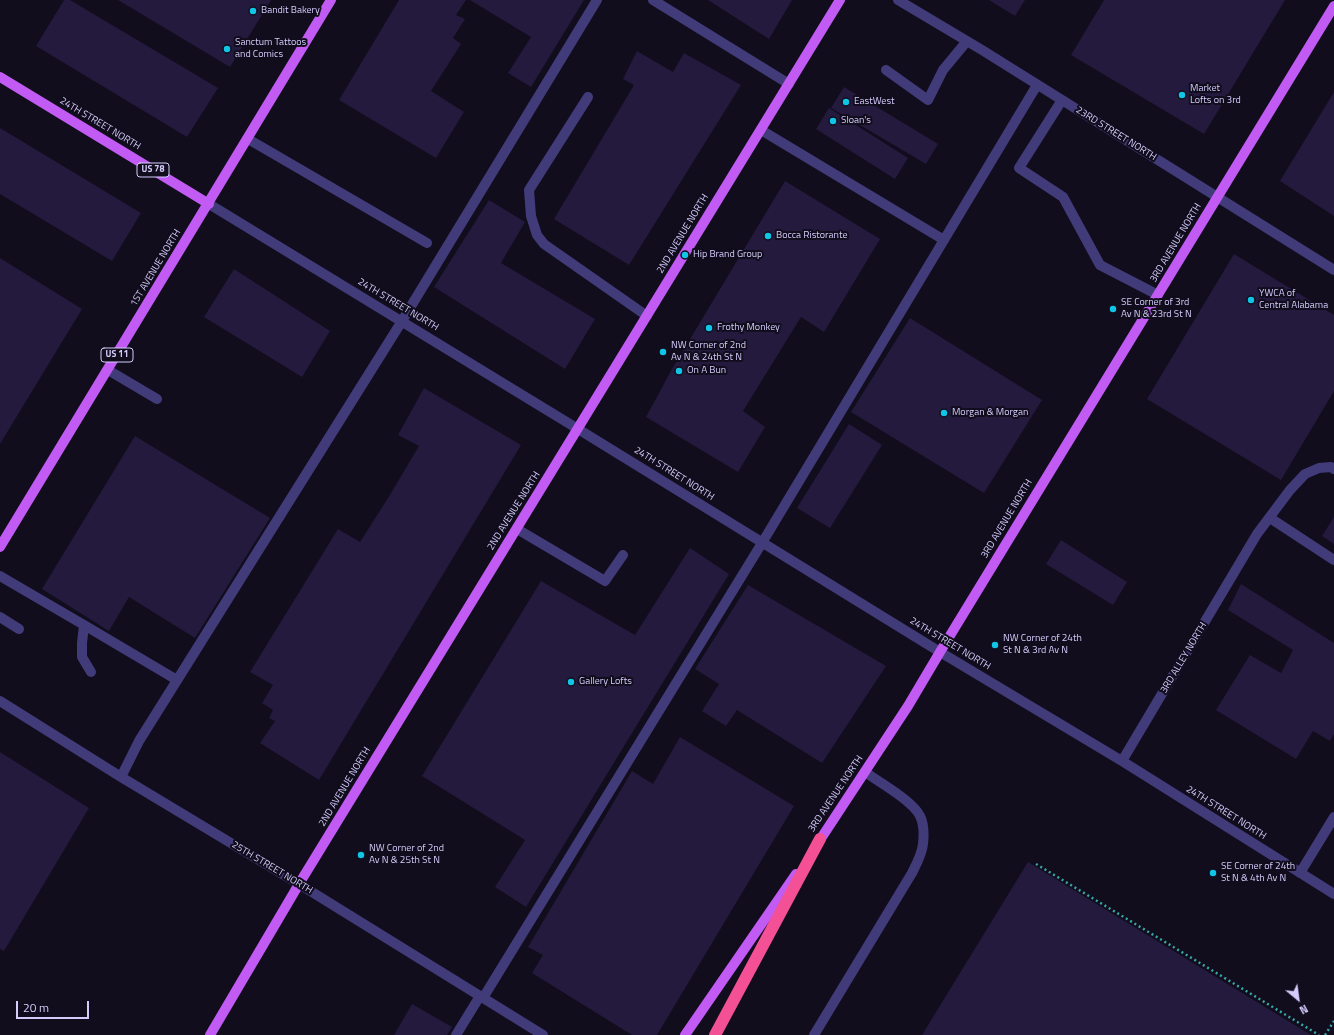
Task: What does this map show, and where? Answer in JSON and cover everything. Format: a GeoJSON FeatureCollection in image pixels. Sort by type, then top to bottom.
{"type":"FeatureCollection","features":[{"type":"Feature","properties":{"kind":"highway"},"geometry":{"type":"LineString","coordinates":[[715,1035],[820,839]]}},
{"type":"Feature","properties":{"kind":"main road","name":"1ST AVENUE NORTH"},"geometry":{"type":"LineString","coordinates":[[0,548],[331,0]]}},
{"type":"Feature","properties":{"kind":"main road","name":"2ND AVENUE NORTH"},"geometry":{"type":"LineString","coordinates":[[210,1035],[299,884],[840,0]]}},
{"type":"Feature","properties":{"kind":"main road","name":"3RD AVENUE NORTH"},"geometry":{"type":"LineString","coordinates":[[685,1035],[820,839],[908,706],[1334,6]]}},
{"type":"Feature","properties":{"kind":"main road","name":"24TH STREET NORTH"},"geometry":{"type":"LineString","coordinates":[[0,77],[209,204]]}},
{"type":"Feature","properties":{"kind":"street"},"geometry":{"type":"LineString","coordinates":[[121,777],[154,710],[177,680],[294,483],[402,321],[597,0]]}},
{"type":"Feature","properties":{"kind":"street"},"geometry":{"type":"LineString","coordinates":[[654,0],[789,84]]}},
{"type":"Feature","properties":{"kind":"street","name":"23RD STREET NORTH"},"geometry":{"type":"LineString","coordinates":[[898,0],[967,41],[1334,270]]}},
{"type":"Feature","properties":{"kind":"street"},"geometry":{"type":"LineString","coordinates":[[886,70],[928,100],[943,70],[967,41]]}},
{"type":"Feature","properties":{"kind":"street"},"geometry":{"type":"LineString","coordinates":[[456,1035],[482,997],[762,542],[1037,85]]}},
{"type":"Feature","properties":{"kind":"street"},"geometry":{"type":"LineString","coordinates":[[588,97],[529,190],[531,216],[537,235],[544,244],[647,316]]}},
{"type":"Feature","properties":{"kind":"street"},"geometry":{"type":"LineString","coordinates":[[1062,100],[1019,168],[1063,197],[1100,265],[1158,295]]}},
{"type":"Feature","properties":{"kind":"street"},"geometry":{"type":"LineString","coordinates":[[760,130],[944,240]]}},
{"type":"Feature","properties":{"kind":"street"},"geometry":{"type":"LineString","coordinates":[[248,138],[427,243]]}},
{"type":"Feature","properties":{"kind":"street","name":"24TH STREET NORTH"},"geometry":{"type":"LineString","coordinates":[[209,204],[578,428],[940,652],[1122,761],[1334,894]]}},
{"type":"Feature","properties":{"kind":"street"},"geometry":{"type":"LineString","coordinates":[[108,370],[157,399]]}},
{"type":"Feature","properties":{"kind":"street","name":"3RD ALLEY NORTH"},"geometry":{"type":"LineString","coordinates":[[1122,761],[1257,534],[1290,490],[1305,474],[1319,468],[1331,467],[1334,469]]}},
{"type":"Feature","properties":{"kind":"street"},"geometry":{"type":"LineString","coordinates":[[1270,518],[1334,560]]}},
{"type":"Feature","properties":{"kind":"street"},"geometry":{"type":"LineString","coordinates":[[517,529],[605,582],[623,555]]}},
{"type":"Feature","properties":{"kind":"street"},"geometry":{"type":"LineString","coordinates":[[0,576],[177,680]]}},
{"type":"Feature","properties":{"kind":"street"},"geometry":{"type":"LineString","coordinates":[[0,617],[19,629]]}},
{"type":"Feature","properties":{"kind":"street"},"geometry":{"type":"LineString","coordinates":[[84,625],[82,657],[91,672]]}},
{"type":"Feature","properties":{"kind":"street","name":"25TH STREET NORTH"},"geometry":{"type":"LineString","coordinates":[[0,701],[121,777],[299,884],[543,1035]]}},
{"type":"Feature","properties":{"kind":"street"},"geometry":{"type":"LineString","coordinates":[[814,1035],[903,889],[912,873],[923,844],[923,824],[920,815],[916,810],[911,804],[865,772]]}},
{"type":"Feature","properties":{"kind":"street"},"geometry":{"type":"LineString","coordinates":[[1300,873],[1334,817]]}},
{"type":"Feature","properties":{"kind":"path"},"geometry":{"type":"LineString","coordinates":[[1036,864],[1319,1035]]}},
{"type":"Feature","properties":{"kind":"path"},"geometry":{"type":"LineString","coordinates":[[1325,1035],[1334,1021]]}},
{"type":"Feature","properties":{"kind":"building"},"geometry":{"type":"Polygon","coordinates":[[[64,0],[70,0],[218,88],[187,137],[36,46],[64,0]]]}},
{"type":"Feature","properties":{"kind":"building"},"geometry":{"type":"Polygon","coordinates":[[[118,0],[271,0],[230,67],[118,0]]]}},
{"type":"Feature","properties":{"kind":"building"},"geometry":{"type":"Polygon","coordinates":[[[399,0],[466,0],[456,15],[465,19],[453,38],[461,44],[431,91],[464,112],[436,158],[339,100],[399,0]]]}},
{"type":"Feature","properties":{"kind":"building"},"geometry":{"type":"Polygon","coordinates":[[[470,0],[584,0],[531,87],[508,73],[531,37],[470,0]]]}},
{"type":"Feature","properties":{"kind":"building"},"geometry":{"type":"Polygon","coordinates":[[[708,0],[792,0],[769,39],[708,0]]]}},
{"type":"Feature","properties":{"kind":"building"},"geometry":{"type":"Polygon","coordinates":[[[989,0],[1025,0],[1015,16],[989,0]]]}},
{"type":"Feature","properties":{"kind":"building","name":"Market Lofts on 3rd"},"geometry":{"type":"Polygon","coordinates":[[[1104,0],[1285,0],[1204,134],[1071,55],[1104,0]]]}},
{"type":"Feature","properties":{"kind":"building"},"geometry":{"type":"Polygon","coordinates":[[[637,51],[673,72],[684,53],[741,85],[629,265],[554,219],[634,85],[623,79],[637,51]]]}},
{"type":"Feature","properties":{"kind":"building"},"geometry":{"type":"Polygon","coordinates":[[[844,87],[938,144],[926,164],[831,108],[844,87]]]}},
{"type":"Feature","properties":{"kind":"building"},"geometry":{"type":"Polygon","coordinates":[[[1334,92],[1334,216],[1280,181],[1334,92]]]}},
{"type":"Feature","properties":{"kind":"building"},"geometry":{"type":"Polygon","coordinates":[[[829,108],[908,158],[895,179],[816,129],[829,108]]]}},
{"type":"Feature","properties":{"kind":"building"},"geometry":{"type":"Polygon","coordinates":[[[0,128],[141,213],[112,261],[0,194],[0,128]]]}},
{"type":"Feature","properties":{"kind":"building"},"geometry":{"type":"Polygon","coordinates":[[[785,181],[880,239],[824,332],[801,317],[743,411],[765,427],[738,472],[646,417],[672,369],[785,181]]]}},
{"type":"Feature","properties":{"kind":"building"},"geometry":{"type":"Polygon","coordinates":[[[489,200],[525,222],[501,263],[595,319],[565,369],[434,287],[489,200]]]}},
{"type":"Feature","properties":{"kind":"building"},"geometry":{"type":"Polygon","coordinates":[[[1234,254],[1334,315],[1334,391],[1281,480],[1147,399],[1234,254]]]}},
{"type":"Feature","properties":{"kind":"building"},"geometry":{"type":"Polygon","coordinates":[[[0,258],[82,309],[0,444],[0,258]]]}},
{"type":"Feature","properties":{"kind":"building"},"geometry":{"type":"Polygon","coordinates":[[[234,269],[330,331],[302,377],[204,317],[234,269]]]}},
{"type":"Feature","properties":{"kind":"building"},"geometry":{"type":"Polygon","coordinates":[[[910,318],[1042,400],[984,493],[851,412],[910,318]]]}},
{"type":"Feature","properties":{"kind":"building"},"geometry":{"type":"Polygon","coordinates":[[[424,388],[521,445],[319,780],[260,743],[275,721],[269,718],[273,710],[262,703],[273,685],[250,672],[338,529],[360,542],[388,498],[419,446],[398,435],[424,388]]]}},
{"type":"Feature","properties":{"kind":"building"},"geometry":{"type":"Polygon","coordinates":[[[849,424],[882,445],[830,528],[797,508],[849,424]]]}},
{"type":"Feature","properties":{"kind":"building"},"geometry":{"type":"Polygon","coordinates":[[[135,436],[270,518],[195,638],[129,597],[109,631],[42,589],[135,436]]]}},
{"type":"Feature","properties":{"kind":"building"},"geometry":{"type":"Polygon","coordinates":[[[1334,517],[1334,544],[1322,536],[1334,517]]]}},
{"type":"Feature","properties":{"kind":"building"},"geometry":{"type":"Polygon","coordinates":[[[1061,540],[1127,582],[1113,605],[1046,564],[1061,540]]]}},
{"type":"Feature","properties":{"kind":"building","name":"Gallery Lofts"},"geometry":{"type":"Polygon","coordinates":[[[690,548],[729,574],[526,907],[495,887],[525,840],[422,776],[541,581],[635,635],[690,548]]]}},
{"type":"Feature","properties":{"kind":"building"},"geometry":{"type":"Polygon","coordinates":[[[1241,584],[1334,643],[1334,734],[1330,741],[1313,731],[1296,759],[1216,710],[1250,655],[1281,673],[1293,650],[1228,610],[1241,584]]]}},
{"type":"Feature","properties":{"kind":"building"},"geometry":{"type":"Polygon","coordinates":[[[748,585],[886,666],[822,763],[737,710],[726,726],[702,711],[719,684],[695,669],[748,585]]]}},
{"type":"Feature","properties":{"kind":"building"},"geometry":{"type":"Polygon","coordinates":[[[680,737],[794,806],[657,1035],[632,1035],[532,973],[543,955],[528,947],[632,771],[653,784],[680,737]]]}},
{"type":"Feature","properties":{"kind":"building"},"geometry":{"type":"Polygon","coordinates":[[[0,752],[89,808],[4,951],[0,949],[0,752]]]}},
{"type":"Feature","properties":{"kind":"building"},"geometry":{"type":"Polygon","coordinates":[[[1028,862],[1041,870],[1311,1035],[922,1035],[1028,862]]]}},
{"type":"Feature","properties":{"kind":"building"},"geometry":{"type":"Polygon","coordinates":[[[412,1004],[452,1027],[447,1035],[394,1035],[412,1004]]]}},
{"type":"Feature","properties":{"kind":"place","name":"Bandit Bakery"},"geometry":{"type":"Point","coordinates":[253,11]}},
{"type":"Feature","properties":{"kind":"place","name":"Sanctum Tattoos and Comics"},"geometry":{"type":"Point","coordinates":[227,49]}},
{"type":"Feature","properties":{"kind":"place","name":"Market Lofts on 3rd"},"geometry":{"type":"Point","coordinates":[1182,95]}},
{"type":"Feature","properties":{"kind":"place","name":"EastWest"},"geometry":{"type":"Point","coordinates":[846,102]}},
{"type":"Feature","properties":{"kind":"place","name":"Sloan's"},"geometry":{"type":"Point","coordinates":[833,121]}},
{"type":"Feature","properties":{"kind":"place","name":"Bocca Ristorante"},"geometry":{"type":"Point","coordinates":[768,236]}},
{"type":"Feature","properties":{"kind":"place","name":"Hip Brand Group"},"geometry":{"type":"Point","coordinates":[685,255]}},
{"type":"Feature","properties":{"kind":"place","name":"YWCA of Central Alabama"},"geometry":{"type":"Point","coordinates":[1251,300]}},
{"type":"Feature","properties":{"kind":"place","name":"SE Corner of 3rd Av N & 23rd St N"},"geometry":{"type":"Point","coordinates":[1113,309]}},
{"type":"Feature","properties":{"kind":"place","name":"Frothy Monkey"},"geometry":{"type":"Point","coordinates":[709,328]}},
{"type":"Feature","properties":{"kind":"place","name":"NW Corner of 2nd Av N & 24th St N"},"geometry":{"type":"Point","coordinates":[663,352]}},
{"type":"Feature","properties":{"kind":"place","name":"On A Bun"},"geometry":{"type":"Point","coordinates":[679,371]}},
{"type":"Feature","properties":{"kind":"place","name":"Morgan & Morgan"},"geometry":{"type":"Point","coordinates":[944,413]}},
{"type":"Feature","properties":{"kind":"place","name":"NW Corner of 24th St N & 3rd Av N"},"geometry":{"type":"Point","coordinates":[995,645]}},
{"type":"Feature","properties":{"kind":"place","name":"Gallery Lofts"},"geometry":{"type":"Point","coordinates":[571,682]}},
{"type":"Feature","properties":{"kind":"place","name":"NW Corner of 2nd Av N & 25th St N"},"geometry":{"type":"Point","coordinates":[361,855]}},
{"type":"Feature","properties":{"kind":"place","name":"SE Corner of 24th St N & 4th Av N"},"geometry":{"type":"Point","coordinates":[1213,873]}}]}
